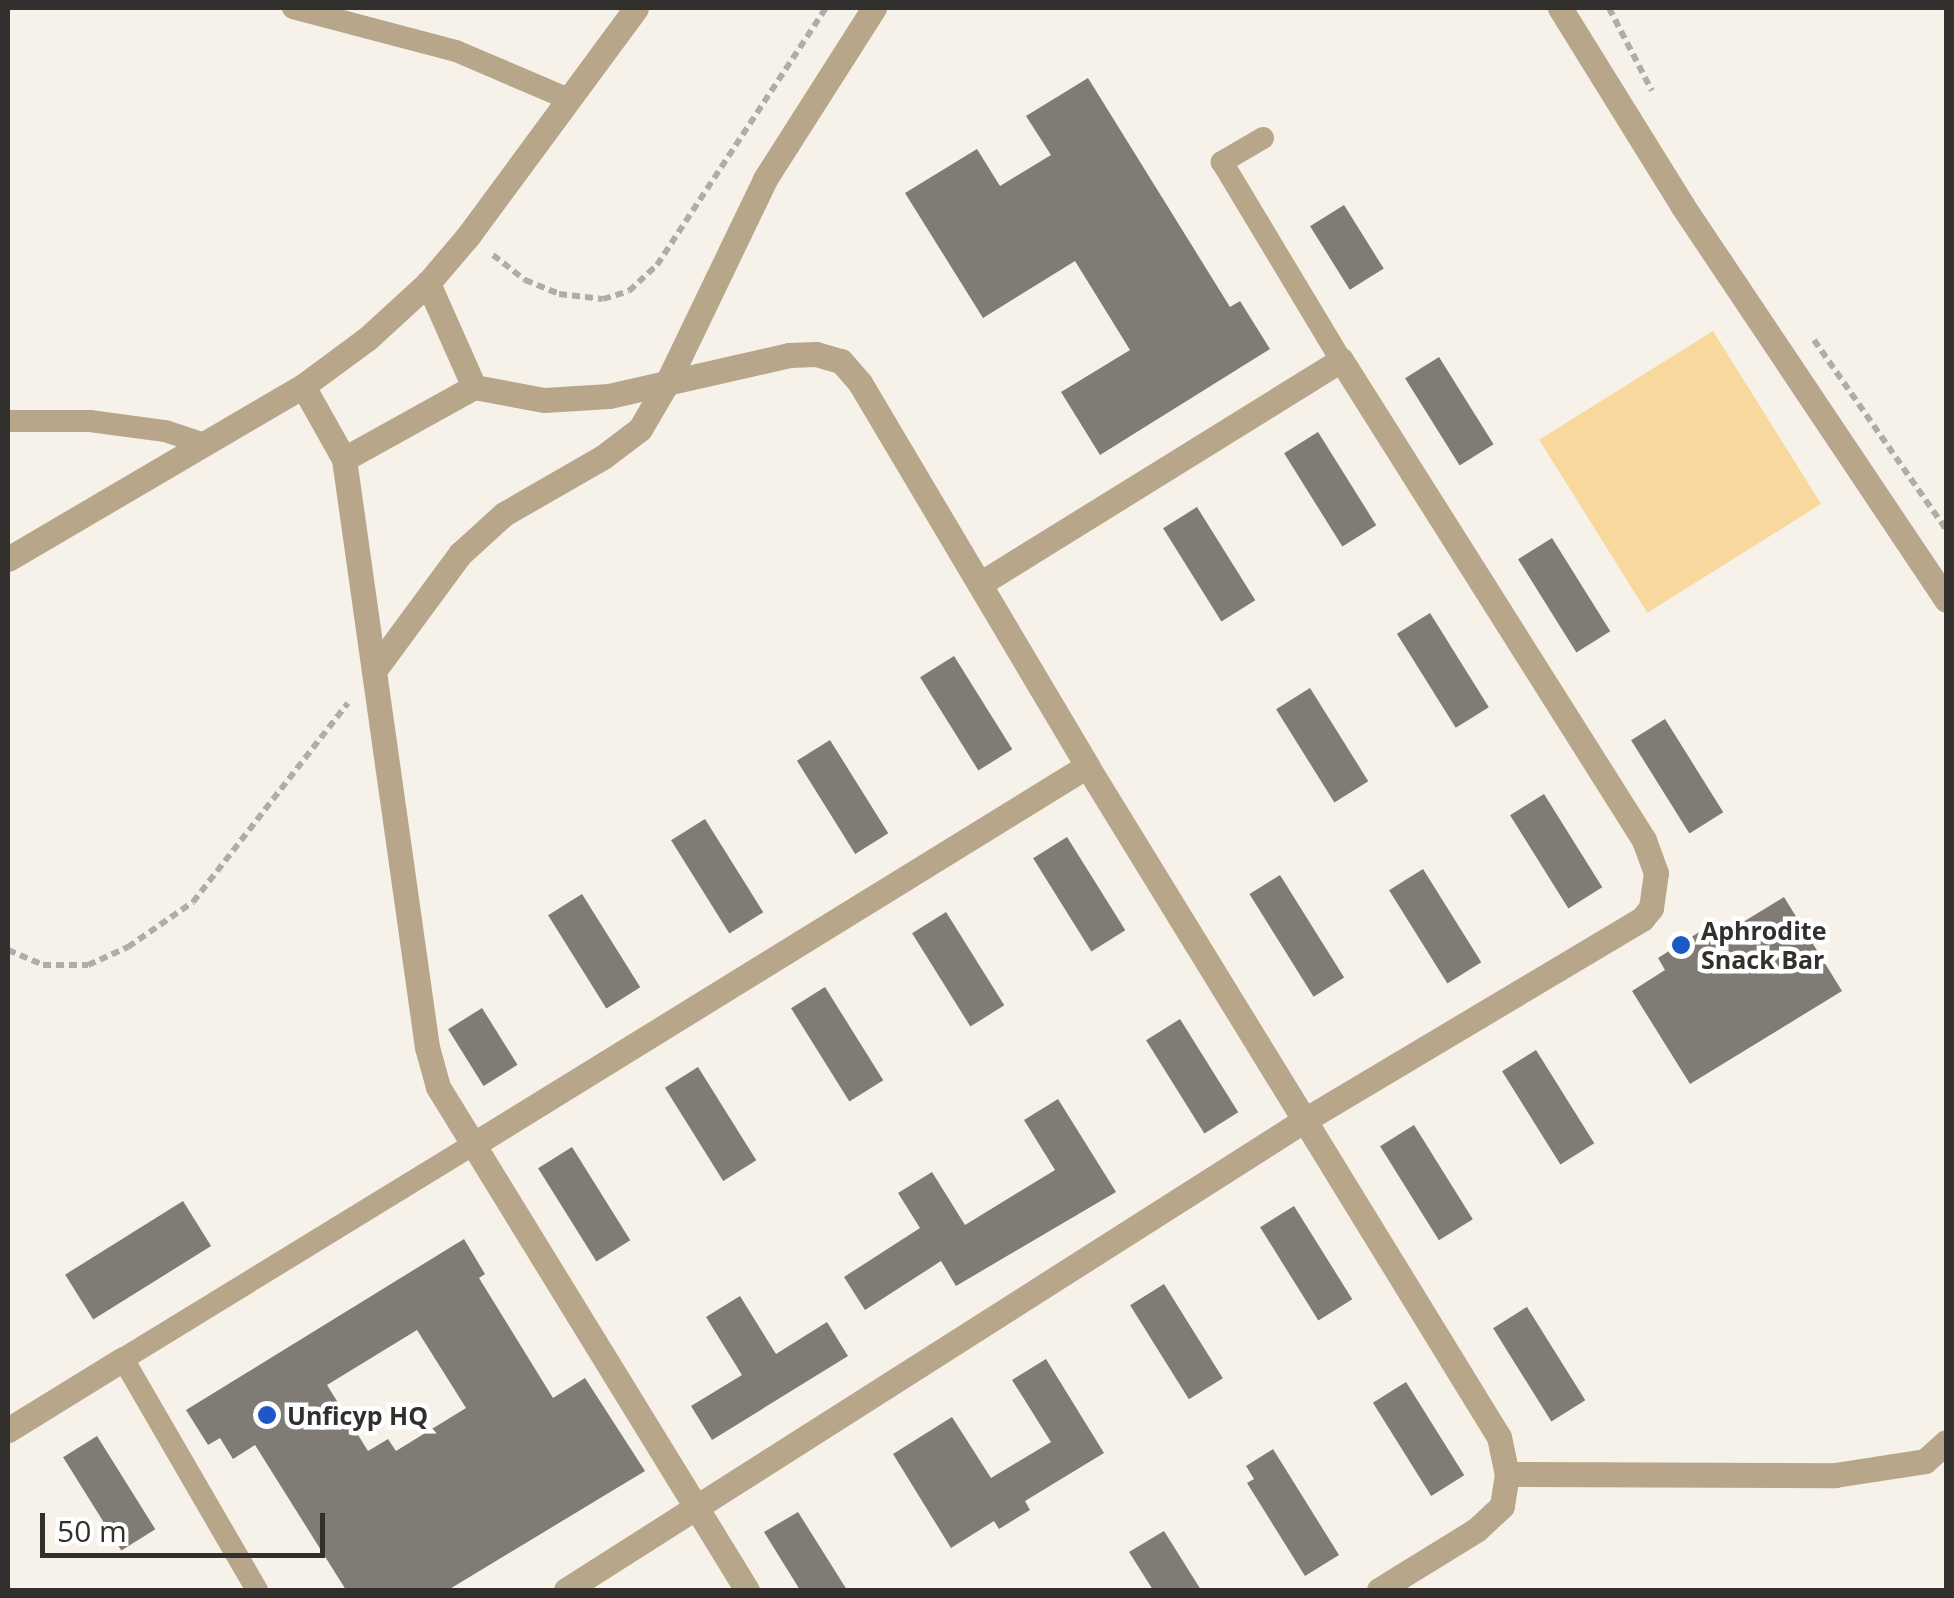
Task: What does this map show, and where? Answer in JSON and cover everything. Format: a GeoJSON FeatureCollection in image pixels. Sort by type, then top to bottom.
{"type":"FeatureCollection","features":[{"type":"Feature","properties":{"kind":"street"},"geometry":{"type":"LineString","coordinates":[[8,559],[303,386],[368,338],[428,284],[468,236],[636,8]]}},
{"type":"Feature","properties":{"kind":"street"},"geometry":{"type":"LineString","coordinates":[[376,668],[460,554],[504,514],[603,457],[640,429],[667,383],[765,180],[874,8]]}},
{"type":"Feature","properties":{"kind":"street"},"geometry":{"type":"LineString","coordinates":[[1560,8],[1682,205],[1946,600]]}},
{"type":"Feature","properties":{"kind":"street"},"geometry":{"type":"LineString","coordinates":[[428,284],[487,390]]}},
{"type":"Feature","properties":{"kind":"street"},"geometry":{"type":"LineString","coordinates":[[344,458],[487,390],[544,400],[610,396],[789,354],[816,354],[841,361],[860,383],[982,583],[1086,766],[1499,1437],[1506,1474],[1502,1506],[1492,1518],[1378,1590]]}},
{"type":"Feature","properties":{"kind":"street"},"geometry":{"type":"LineString","coordinates":[[566,1590],[1303,1122],[1642,919],[1651,908],[1656,874],[1644,840],[1341,360],[982,583]]}},
{"type":"Feature","properties":{"kind":"street"},"geometry":{"type":"LineString","coordinates":[[303,386],[344,458],[427,1047],[438,1086],[471,1146],[748,1590]]}},
{"type":"Feature","properties":{"kind":"street"},"geometry":{"type":"LineString","coordinates":[[471,1146],[1086,766]]}},
{"type":"Feature","properties":{"kind":"street"},"geometry":{"type":"LineString","coordinates":[[8,1430],[123,1359]]}},
{"type":"Feature","properties":{"kind":"street"},"geometry":{"type":"LineString","coordinates":[[1506,1474],[1835,1475],[1925,1461],[1946,1442]]}},
{"type":"Feature","properties":{"kind":"lane"},"geometry":{"type":"LineString","coordinates":[[292,8],[456,51],[566,98]]}},
{"type":"Feature","properties":{"kind":"lane"},"geometry":{"type":"LineString","coordinates":[[1263,138],[1222,162],[1341,360]]}},
{"type":"Feature","properties":{"kind":"lane"},"geometry":{"type":"LineString","coordinates":[[8,421],[90,421],[165,431],[203,443]]}},
{"type":"Feature","properties":{"kind":"lane"},"geometry":{"type":"LineString","coordinates":[[257,1590],[123,1359],[471,1146]]}},
{"type":"Feature","properties":{"kind":"path"},"geometry":{"type":"LineString","coordinates":[[468,236],[524,280],[560,294],[603,299],[629,291],[657,265],[826,8]]}},
{"type":"Feature","properties":{"kind":"path"},"geometry":{"type":"LineString","coordinates":[[1609,8],[1655,97]]}},
{"type":"Feature","properties":{"kind":"path"},"geometry":{"type":"LineString","coordinates":[[1806,327],[1946,528]]}},
{"type":"Feature","properties":{"kind":"path"},"geometry":{"type":"LineString","coordinates":[[8,950],[42,965],[88,965],[128,947],[193,902],[376,668]]}},
{"type":"Feature","properties":{"kind":"shaded area"},"geometry":{"type":"Polygon","coordinates":[[[1713,331],[1821,504],[1647,613],[1539,440],[1713,331]]]}},
{"type":"Feature","properties":{"kind":"building"},"geometry":{"type":"Polygon","coordinates":[[[1088,78],[1230,307],[1240,301],[1270,349],[1100,455],[1061,392],[1130,350],[1075,261],[983,318],[905,193],[977,149],[1000,186],[1051,155],[1026,116],[1088,78]]]}},
{"type":"Feature","properties":{"kind":"building"},"geometry":{"type":"Polygon","coordinates":[[[1344,205],[1384,269],[1350,290],[1310,226],[1344,205]]]}},
{"type":"Feature","properties":{"kind":"building"},"geometry":{"type":"Polygon","coordinates":[[[1439,357],[1494,444],[1460,466],[1405,378],[1439,357]]]}},
{"type":"Feature","properties":{"kind":"building"},"geometry":{"type":"Polygon","coordinates":[[[1318,432],[1376,525],[1342,546],[1284,453],[1318,432]]]}},
{"type":"Feature","properties":{"kind":"building"},"geometry":{"type":"Polygon","coordinates":[[[1197,507],[1255,600],[1221,621],[1163,528],[1197,507]]]}},
{"type":"Feature","properties":{"kind":"building"},"geometry":{"type":"Polygon","coordinates":[[[1552,538],[1610,631],[1576,652],[1518,559],[1552,538]]]}},
{"type":"Feature","properties":{"kind":"building"},"geometry":{"type":"Polygon","coordinates":[[[1430,613],[1489,707],[1456,728],[1397,634],[1430,613]]]}},
{"type":"Feature","properties":{"kind":"building"},"geometry":{"type":"Polygon","coordinates":[[[954,656],[1012,749],[978,770],[920,677],[954,656]]]}},
{"type":"Feature","properties":{"kind":"building"},"geometry":{"type":"Polygon","coordinates":[[[1310,688],[1368,781],[1334,802],[1276,709],[1310,688]]]}},
{"type":"Feature","properties":{"kind":"building"},"geometry":{"type":"Polygon","coordinates":[[[1665,719],[1723,812],[1689,833],[1631,740],[1665,719]]]}},
{"type":"Feature","properties":{"kind":"building"},"geometry":{"type":"Polygon","coordinates":[[[830,740],[888,833],[855,854],[797,761],[830,740]]]}},
{"type":"Feature","properties":{"kind":"building"},"geometry":{"type":"Polygon","coordinates":[[[1544,794],[1602,887],[1568,908],[1510,815],[1544,794]]]}},
{"type":"Feature","properties":{"kind":"building"},"geometry":{"type":"Polygon","coordinates":[[[705,819],[763,912],[729,933],[671,840],[705,819]]]}},
{"type":"Feature","properties":{"kind":"building"},"geometry":{"type":"Polygon","coordinates":[[[1067,837],[1125,930],[1091,951],[1033,858],[1067,837]]]}},
{"type":"Feature","properties":{"kind":"building"},"geometry":{"type":"Polygon","coordinates":[[[1423,869],[1481,962],[1447,983],[1389,890],[1423,869]]]}},
{"type":"Feature","properties":{"kind":"building"},"geometry":{"type":"Polygon","coordinates":[[[1280,875],[1344,978],[1314,997],[1249,894],[1280,875]]]}},
{"type":"Feature","properties":{"kind":"building"},"geometry":{"type":"Polygon","coordinates":[[[582,894],[640,987],[606,1008],[548,915],[582,894]]]}},
{"type":"Feature","properties":{"kind":"building"},"geometry":{"type":"Polygon","coordinates":[[[1784,897],[1842,991],[1690,1084],[1632,991],[1665,970],[1658,958],[1704,929],[1712,941],[1784,897]]]}},
{"type":"Feature","properties":{"kind":"building"},"geometry":{"type":"Polygon","coordinates":[[[946,912],[1004,1005],[970,1026],[912,933],[946,912]]]}},
{"type":"Feature","properties":{"kind":"building"},"geometry":{"type":"Polygon","coordinates":[[[825,987],[883,1080],[849,1101],[791,1008],[825,987]]]}},
{"type":"Feature","properties":{"kind":"building"},"geometry":{"type":"Polygon","coordinates":[[[482,1008],[518,1065],[484,1086],[448,1029],[482,1008]]]}},
{"type":"Feature","properties":{"kind":"building"},"geometry":{"type":"Polygon","coordinates":[[[1180,1019],[1238,1112],[1204,1133],[1146,1040],[1180,1019]]]}},
{"type":"Feature","properties":{"kind":"building"},"geometry":{"type":"Polygon","coordinates":[[[1536,1050],[1594,1143],[1560,1164],[1502,1071],[1536,1050]]]}},
{"type":"Feature","properties":{"kind":"building"},"geometry":{"type":"Polygon","coordinates":[[[698,1067],[756,1160],[723,1181],[665,1088],[698,1067]]]}},
{"type":"Feature","properties":{"kind":"building"},"geometry":{"type":"Polygon","coordinates":[[[1058,1099],[1116,1192],[956,1286],[941,1261],[865,1310],[844,1277],[920,1228],[898,1193],[932,1172],[965,1225],[1055,1170],[1024,1120],[1058,1099]]]}},
{"type":"Feature","properties":{"kind":"building"},"geometry":{"type":"Polygon","coordinates":[[[1414,1125],[1473,1219],[1439,1240],[1380,1146],[1414,1125]]]}},
{"type":"Feature","properties":{"kind":"building"},"geometry":{"type":"Polygon","coordinates":[[[572,1147],[630,1240],[596,1261],[538,1168],[572,1147]]]}},
{"type":"Feature","properties":{"kind":"building"},"geometry":{"type":"Polygon","coordinates":[[[183,1201],[211,1246],[93,1320],[65,1275],[183,1201]]]}},
{"type":"Feature","properties":{"kind":"building"},"geometry":{"type":"Polygon","coordinates":[[[1294,1206],[1352,1299],[1318,1320],[1260,1227],[1294,1206]]]}},
{"type":"Feature","properties":{"kind":"building","name":"Unficyp HQ"},"geometry":{"type":"Polygon","coordinates":[[[464,1239],[485,1274],[479,1278],[553,1398],[585,1378],[645,1471],[448,1590],[346,1590],[255,1445],[233,1459],[220,1438],[208,1445],[186,1410],[464,1239]],[[417,1330],[327,1385],[368,1451],[388,1439],[396,1451],[466,1408],[417,1330]]]}},
{"type":"Feature","properties":{"kind":"building"},"geometry":{"type":"Polygon","coordinates":[[[1164,1284],[1223,1378],[1189,1399],[1130,1305],[1164,1284]]]}},
{"type":"Feature","properties":{"kind":"building"},"geometry":{"type":"Polygon","coordinates":[[[740,1296],[776,1354],[827,1322],[848,1356],[712,1440],[691,1406],[742,1375],[706,1317],[740,1296]]]}},
{"type":"Feature","properties":{"kind":"building"},"geometry":{"type":"Polygon","coordinates":[[[1527,1307],[1585,1400],[1551,1421],[1493,1328],[1527,1307]]]}},
{"type":"Feature","properties":{"kind":"building"},"geometry":{"type":"Polygon","coordinates":[[[1046,1359],[1104,1453],[1025,1501],[1030,1510],[999,1529],[994,1521],[951,1548],[893,1454],[952,1417],[991,1478],[1051,1442],[1012,1380],[1046,1359]]]}},
{"type":"Feature","properties":{"kind":"building"},"geometry":{"type":"Polygon","coordinates":[[[1406,1382],[1464,1475],[1431,1496],[1373,1403],[1406,1382]]]}},
{"type":"Feature","properties":{"kind":"building"},"geometry":{"type":"Polygon","coordinates":[[[97,1436],[155,1529],[121,1550],[63,1457],[97,1436]]]}},
{"type":"Feature","properties":{"kind":"building"},"geometry":{"type":"Polygon","coordinates":[[[1273,1449],[1339,1555],[1305,1576],[1247,1483],[1254,1479],[1246,1466],[1273,1449]]]}},
{"type":"Feature","properties":{"kind":"building"},"geometry":{"type":"Polygon","coordinates":[[[798,1512],[847,1590],[800,1590],[764,1532],[798,1512]]]}},
{"type":"Feature","properties":{"kind":"building"},"geometry":{"type":"Polygon","coordinates":[[[1164,1531],[1201,1590],[1153,1590],[1129,1552],[1164,1531]]]}},
{"type":"Feature","properties":{"kind":"place","name":"Aphrodite Snack Bar"},"geometry":{"type":"Point","coordinates":[1681,945]}},
{"type":"Feature","properties":{"kind":"place","name":"Unficyp HQ"},"geometry":{"type":"Point","coordinates":[267,1415]}}]}
